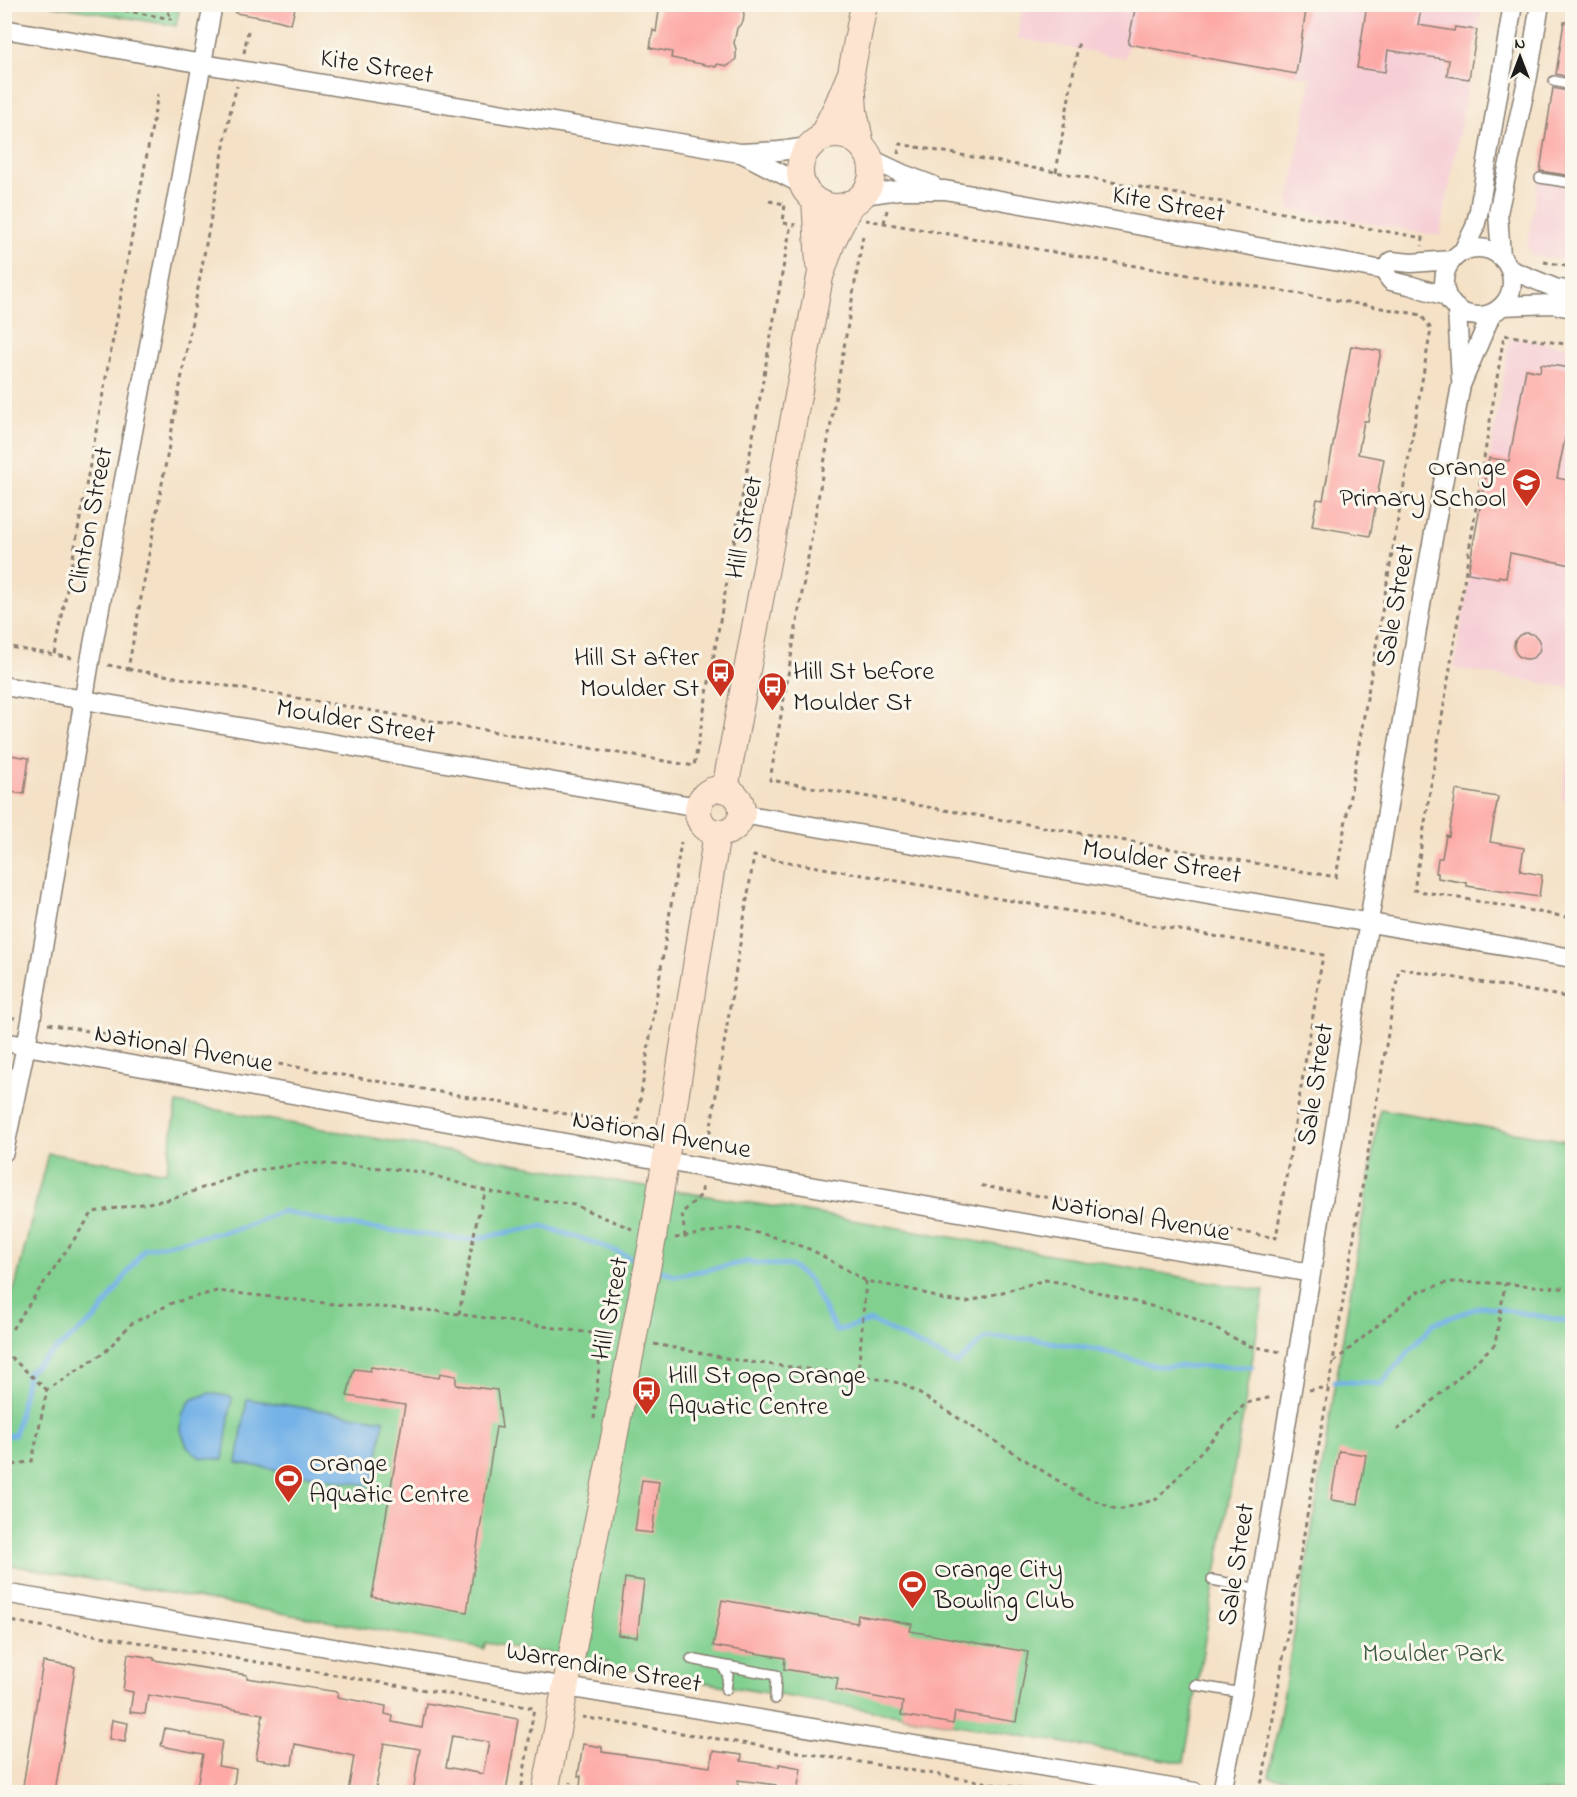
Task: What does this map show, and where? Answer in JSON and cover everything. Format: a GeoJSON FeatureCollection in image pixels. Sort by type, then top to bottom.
{"type":"FeatureCollection","features":[{"type":"Feature","properties":{"kind":"street","name":"Clinton Street"},"geometry":{"type":"LineString","coordinates":[[4,1152],[31,1021],[90,661],[213,4]]}},
{"type":"Feature","properties":{"kind":"street"},"geometry":{"type":"LineString","coordinates":[[851,73],[854,111],[865,152],[872,168],[871,177],[868,186],[857,199],[839,206],[826,205],[809,192],[800,175],[800,165],[837,106],[851,73],[864,4]]}},
{"type":"Feature","properties":{"kind":"street"},"geometry":{"type":"LineString","coordinates":[[1513,4],[1475,227],[1458,256],[1447,268],[1444,287],[1451,303],[1467,315],[1479,317],[1497,311],[1551,304],[1572,308]]}},
{"type":"Feature","properties":{"kind":"street"},"geometry":{"type":"LineString","coordinates":[[1497,311],[1513,289],[1513,279],[1506,263],[1498,213],[1528,76],[1540,4]]}},
{"type":"Feature","properties":{"kind":"street","name":"Kite Street"},"geometry":{"type":"LineString","coordinates":[[4,28],[203,64],[740,153],[779,151],[815,143]]}},
{"type":"Feature","properties":{"kind":"street"},"geometry":{"type":"LineString","coordinates":[[815,143],[831,135],[842,136],[852,139],[865,152]]}},
{"type":"Feature","properties":{"kind":"street","name":"Kite Street"},"geometry":{"type":"LineString","coordinates":[[865,152],[895,170],[945,190]]}},
{"type":"Feature","properties":{"kind":"street","name":"Kite Street"},"geometry":{"type":"LineString","coordinates":[[740,153],[809,192]]}},
{"type":"Feature","properties":{"kind":"street","name":"Kite Street"},"geometry":{"type":"LineString","coordinates":[[857,199],[891,191],[945,190],[1383,270],[1390,281],[1415,287],[1451,303]]}},
{"type":"Feature","properties":{"kind":"street","name":"Hill Street"},"geometry":{"type":"LineString","coordinates":[[725,789],[827,231],[809,192]]}},
{"type":"Feature","properties":{"kind":"street","name":"Hill Street"},"geometry":{"type":"LineString","coordinates":[[827,231],[857,199]]}},
{"type":"Feature","properties":{"kind":"street"},"geometry":{"type":"LineString","coordinates":[[1458,256],[1473,248],[1483,248],[1492,251],[1506,263],[1555,288],[1572,291]]}},
{"type":"Feature","properties":{"kind":"street","name":"Kite Street"},"geometry":{"type":"LineString","coordinates":[[1383,270],[1392,261],[1419,262],[1458,256]]}},
{"type":"Feature","properties":{"kind":"street","name":"Sale Street"},"geometry":{"type":"LineString","coordinates":[[1451,303],[1461,385]]}},
{"type":"Feature","properties":{"kind":"street","name":"Sale Street"},"geometry":{"type":"LineString","coordinates":[[1222,1792],[1242,1693],[1423,593],[1461,385],[1497,311]]}},
{"type":"Feature","properties":{"kind":"street","name":"Moulder Street"},"geometry":{"type":"LineString","coordinates":[[4,686],[698,807]]}},
{"type":"Feature","properties":{"kind":"street"},"geometry":{"type":"LineString","coordinates":[[725,789],[736,795],[740,801],[742,814],[736,826],[730,830],[717,832],[704,826],[698,814],[698,807],[700,800],[711,790],[725,789]]}},
{"type":"Feature","properties":{"kind":"street","name":"Moulder Street"},"geometry":{"type":"LineString","coordinates":[[742,814],[1572,958]]}},
{"type":"Feature","properties":{"kind":"street","name":"Hill Street"},"geometry":{"type":"LineString","coordinates":[[545,1792],[652,1246],[717,832]]}},
{"type":"Feature","properties":{"kind":"street","name":"National Avenue"},"geometry":{"type":"LineString","coordinates":[[4,1042],[703,1168],[1311,1273]]}},
{"type":"Feature","properties":{"kind":"street","name":"Warrendine Street"},"geometry":{"type":"LineString","coordinates":[[4,1593],[1195,1792]]}},
{"type":"Feature","properties":{"kind":"lane"},"geometry":{"type":"LineString","coordinates":[[1554,81],[1572,85]]}},
{"type":"Feature","properties":{"kind":"lane"},"geometry":{"type":"LineString","coordinates":[[1540,178],[1572,183]]}},
{"type":"Feature","properties":{"kind":"lane"},"geometry":{"type":"LineString","coordinates":[[1212,1580],[1259,1588]]}},
{"type":"Feature","properties":{"kind":"lane"},"geometry":{"type":"LineString","coordinates":[[692,1659],[776,1675],[775,1699]]}},
{"type":"Feature","properties":{"kind":"lane"},"geometry":{"type":"LineString","coordinates":[[721,1665],[728,1675],[726,1690]]}},
{"type":"Feature","properties":{"kind":"lane"},"geometry":{"type":"LineString","coordinates":[[1195,1685],[1242,1693]]}},
{"type":"Feature","properties":{"kind":"path"},"geometry":{"type":"LineString","coordinates":[[89,4],[172,19],[163,4]]}},
{"type":"Feature","properties":{"kind":"path"},"geometry":{"type":"LineString","coordinates":[[1056,172],[1079,40]]}},
{"type":"Feature","properties":{"kind":"path"},"geometry":{"type":"LineString","coordinates":[[895,170],[900,144],[1423,238],[1419,262]]}},
{"type":"Feature","properties":{"kind":"path"},"geometry":{"type":"LineString","coordinates":[[884,223],[891,191]]}},
{"type":"Feature","properties":{"kind":"path"},"geometry":{"type":"LineString","coordinates":[[769,201],[785,204],[783,223],[863,236]]}},
{"type":"Feature","properties":{"kind":"path"},"geometry":{"type":"LineString","coordinates":[[866,220],[1421,315],[1431,329],[1335,877],[770,780],[863,236],[866,220]]}},
{"type":"Feature","properties":{"kind":"path"},"geometry":{"type":"LineString","coordinates":[[128,669],[694,766],[791,224]]}},
{"type":"Feature","properties":{"kind":"path"},"geometry":{"type":"LineString","coordinates":[[1540,261],[1572,267]]}},
{"type":"Feature","properties":{"kind":"path"},"geometry":{"type":"LineString","coordinates":[[1411,313],[1415,287]]}},
{"type":"Feature","properties":{"kind":"path"},"geometry":{"type":"LineString","coordinates":[[1572,345],[1504,334],[1414,890],[1572,918]]}},
{"type":"Feature","properties":{"kind":"path"},"geometry":{"type":"LineString","coordinates":[[4,646],[55,655]]}},
{"type":"Feature","properties":{"kind":"path"},"geometry":{"type":"LineString","coordinates":[[31,1021],[636,1125],[681,842]]}},
{"type":"Feature","properties":{"kind":"path"},"geometry":{"type":"LineString","coordinates":[[685,1237],[682,1213],[702,1194],[703,1168],[754,856],[1323,955],[1276,1238],[978,1185]]}},
{"type":"Feature","properties":{"kind":"path"},"geometry":{"type":"LineString","coordinates":[[1258,1792],[1263,1778],[1399,969],[1572,998]]}},
{"type":"Feature","properties":{"kind":"path"},"geometry":{"type":"LineString","coordinates":[[4,1333],[12,1329],[93,1212],[172,1199],[247,1172],[307,1163],[421,1173],[486,1191],[574,1205],[652,1246]]}},
{"type":"Feature","properties":{"kind":"path"},"geometry":{"type":"LineString","coordinates":[[459,1314],[477,1219],[486,1191]]}},
{"type":"Feature","properties":{"kind":"path"},"geometry":{"type":"LineString","coordinates":[[696,1235],[735,1228],[771,1236],[812,1250],[866,1281],[918,1291],[944,1300],[967,1302],[1045,1280],[1064,1283],[1189,1316],[1250,1346],[1297,1355]]}},
{"type":"Feature","properties":{"kind":"path"},"geometry":{"type":"LineString","coordinates":[[858,1375],[866,1281]]}},
{"type":"Feature","properties":{"kind":"path"},"geometry":{"type":"LineString","coordinates":[[1332,1363],[1417,1292],[1449,1282],[1572,1289]]}},
{"type":"Feature","properties":{"kind":"path"},"geometry":{"type":"LineString","coordinates":[[1396,1430],[1418,1414],[1495,1344],[1505,1284]]}},
{"type":"Feature","properties":{"kind":"path"},"geometry":{"type":"LineString","coordinates":[[4,1467],[32,1461],[47,1390],[105,1352],[131,1324],[172,1303],[218,1292],[459,1314],[602,1334],[741,1361],[858,1375],[904,1384],[1081,1496],[1118,1510],[1157,1498],[1246,1403],[1328,1387]]}},
{"type":"Feature","properties":{"kind":"path"},"geometry":{"type":"LineString","coordinates":[[4,1351],[47,1390]]}},
{"type":"Feature","properties":{"kind":"path"},"geometry":{"type":"LineString","coordinates":[[4,1620],[534,1708],[521,1792]]}},
{"type":"Feature","properties":{"kind":"path"},"geometry":{"type":"LineString","coordinates":[[582,1716],[1045,1792]]}},
{"type":"Feature","properties":{"kind":"shaded area"},"geometry":{"type":"Polygon","coordinates":[[[1023,5],[1483,5],[1440,236],[1288,209],[1311,78],[1129,44],[1125,58],[1017,38],[1023,5]]]}},
{"type":"Feature","properties":{"kind":"shaded area"},"geometry":{"type":"Polygon","coordinates":[[[1567,5],[1572,5],[1572,262],[1531,255],[1527,248],[1567,5]]]}},
{"type":"Feature","properties":{"kind":"shaded area","name":"Orange Primary School"},"geometry":{"type":"Polygon","coordinates":[[[1510,337],[1572,347],[1572,688],[1454,668],[1510,337]]]}},
{"type":"Feature","properties":{"kind":"shaded area"},"geometry":{"type":"Polygon","coordinates":[[[1572,729],[1572,801],[1561,799],[1572,729]]]}},
{"type":"Feature","properties":{"kind":"green space"},"geometry":{"type":"Polygon","coordinates":[[[50,5],[180,5],[176,26],[50,5]]]}},
{"type":"Feature","properties":{"kind":"green space"},"geometry":{"type":"Polygon","coordinates":[[[177,1103],[626,1183],[1264,1291],[1184,1763],[606,1666],[607,1662],[485,1643],[484,1649],[5,1564],[4,1308],[15,1287],[48,1153],[166,1172],[177,1103]]]}},
{"type":"Feature","properties":{"kind":"green space","name":"Moulder Park"},"geometry":{"type":"Polygon","coordinates":[[[1380,1109],[1572,1142],[1572,1792],[1370,1792],[1269,1776],[1304,1579],[1380,1109]]]}},
{"type":"Feature","properties":{"kind":"water"},"geometry":{"type":"Polygon","coordinates":[[[209,1393],[232,1397],[223,1460],[199,1457],[187,1446],[181,1431],[182,1415],[191,1400],[209,1393]]]}},
{"type":"Feature","properties":{"kind":"water"},"geometry":{"type":"Polygon","coordinates":[[[247,1399],[384,1420],[373,1486],[237,1463],[247,1399]]]}},
{"type":"Feature","properties":{"kind":"building"},"geometry":{"type":"Polygon","coordinates":[[[236,4],[296,4],[291,24],[235,13],[236,4]]]}},
{"type":"Feature","properties":{"kind":"building"},"geometry":{"type":"Polygon","coordinates":[[[660,4],[742,4],[743,22],[737,28],[734,43],[736,59],[728,66],[717,64],[716,67],[671,58],[672,52],[650,48],[653,30],[656,32],[660,4]]]}},
{"type":"Feature","properties":{"kind":"building"},"geometry":{"type":"Polygon","coordinates":[[[1136,4],[1307,4],[1296,74],[1128,44],[1136,4]]]}},
{"type":"Feature","properties":{"kind":"building"},"geometry":{"type":"Polygon","coordinates":[[[1367,4],[1422,4],[1418,25],[1454,31],[1455,27],[1477,30],[1469,79],[1447,76],[1449,60],[1388,50],[1385,72],[1357,68],[1367,4]]]}},
{"type":"Feature","properties":{"kind":"building"},"geometry":{"type":"Polygon","coordinates":[[[1564,22],[1572,22],[1572,78],[1556,74],[1564,22]]]}},
{"type":"Feature","properties":{"kind":"building"},"geometry":{"type":"Polygon","coordinates":[[[1553,88],[1572,92],[1572,176],[1540,171],[1553,88]]]}},
{"type":"Feature","properties":{"kind":"building"},"geometry":{"type":"Polygon","coordinates":[[[1351,346],[1381,351],[1368,421],[1364,421],[1358,454],[1384,459],[1370,536],[1312,526],[1317,499],[1323,500],[1351,346]]]}},
{"type":"Feature","properties":{"kind":"building"},"geometry":{"type":"Polygon","coordinates":[[[1541,364],[1572,368],[1572,404],[1557,478],[1572,481],[1572,565],[1510,553],[1506,578],[1468,573],[1489,458],[1509,461],[1526,369],[1540,372],[1541,364]]]}},
{"type":"Feature","properties":{"kind":"building"},"geometry":{"type":"Polygon","coordinates":[[[1527,633],[1536,637],[1540,646],[1536,655],[1527,659],[1518,655],[1514,646],[1518,637],[1527,633]]]}},
{"type":"Feature","properties":{"kind":"building"},"geometry":{"type":"Polygon","coordinates":[[[4,754],[29,758],[24,794],[4,791],[4,754]]]}},
{"type":"Feature","properties":{"kind":"building"},"geometry":{"type":"Polygon","coordinates":[[[1456,790],[1498,797],[1490,842],[1524,848],[1520,871],[1542,875],[1539,897],[1467,886],[1467,883],[1438,878],[1438,873],[1436,873],[1438,858],[1442,858],[1446,835],[1449,836],[1456,790]]]}},
{"type":"Feature","properties":{"kind":"building"},"geometry":{"type":"Polygon","coordinates":[[[371,1367],[439,1378],[440,1373],[456,1376],[456,1385],[497,1390],[502,1428],[496,1427],[467,1612],[372,1597],[405,1405],[347,1396],[354,1369],[370,1371],[371,1367]]]}},
{"type":"Feature","properties":{"kind":"building"},"geometry":{"type":"Polygon","coordinates":[[[1339,1451],[1366,1455],[1358,1504],[1331,1500],[1339,1451]]]}},
{"type":"Feature","properties":{"kind":"building"},"geometry":{"type":"Polygon","coordinates":[[[642,1480],[659,1482],[652,1533],[635,1531],[642,1480]]]}},
{"type":"Feature","properties":{"kind":"building"},"geometry":{"type":"Polygon","coordinates":[[[625,1578],[644,1581],[637,1637],[618,1635],[625,1578]]]}},
{"type":"Feature","properties":{"kind":"building"},"geometry":{"type":"Polygon","coordinates":[[[722,1600],[857,1623],[858,1615],[912,1624],[910,1631],[1028,1652],[1016,1722],[955,1712],[953,1724],[901,1715],[903,1702],[836,1690],[838,1678],[784,1669],[785,1658],[713,1646],[722,1600]]]}},
{"type":"Feature","properties":{"kind":"building"},"geometry":{"type":"Polygon","coordinates":[[[128,1654],[247,1675],[247,1678],[338,1692],[337,1697],[386,1706],[385,1714],[393,1716],[392,1722],[422,1728],[426,1703],[518,1719],[506,1792],[413,1792],[420,1749],[384,1743],[375,1792],[348,1792],[354,1756],[295,1744],[292,1765],[256,1759],[263,1714],[148,1695],[145,1714],[130,1712],[133,1692],[123,1690],[128,1654]],[[452,1736],[446,1767],[483,1774],[489,1742],[452,1736]]]}},
{"type":"Feature","properties":{"kind":"building"},"geometry":{"type":"Polygon","coordinates":[[[43,1662],[75,1667],[67,1720],[55,1792],[22,1792],[43,1662]]]}},
{"type":"Feature","properties":{"kind":"building"},"geometry":{"type":"Polygon","coordinates":[[[112,1720],[128,1723],[125,1742],[109,1739],[112,1720]]]}},
{"type":"Feature","properties":{"kind":"building"},"geometry":{"type":"Polygon","coordinates":[[[165,1728],[222,1741],[218,1766],[236,1769],[233,1792],[196,1792],[203,1754],[161,1746],[165,1728]]]}},
{"type":"Feature","properties":{"kind":"building"},"geometry":{"type":"Polygon","coordinates":[[[583,1744],[602,1747],[602,1752],[710,1767],[713,1751],[742,1755],[741,1761],[801,1768],[797,1792],[775,1792],[776,1785],[738,1780],[737,1792],[615,1792],[580,1787],[581,1776],[578,1776],[583,1744]]]}},
{"type":"Feature","properties":{"kind":"waterway"},"geometry":{"type":"LineString","coordinates":[[4,1436],[15,1435],[28,1372],[97,1317],[144,1249],[241,1228],[282,1211],[338,1224],[468,1240],[542,1226],[643,1262]]}},
{"type":"Feature","properties":{"kind":"waterway"},"geometry":{"type":"LineString","coordinates":[[654,1267],[675,1276],[747,1262],[791,1266],[809,1280],[836,1331],[871,1321],[957,1364],[986,1337],[1032,1339],[1098,1350],[1157,1366],[1252,1367]]}},
{"type":"Feature","properties":{"kind":"waterway"},"geometry":{"type":"LineString","coordinates":[[1335,1381],[1381,1384],[1434,1323],[1483,1306],[1572,1322]]}},
{"type":"Feature","properties":{"kind":"place","name":"Orange Primary School"},"geometry":{"type":"Point","coordinates":[1527,508]}},
{"type":"Feature","properties":{"kind":"place","name":"Hill St after Moulder St"},"geometry":{"type":"Point","coordinates":[720,698]}},
{"type":"Feature","properties":{"kind":"place","name":"Hill St before Moulder St"},"geometry":{"type":"Point","coordinates":[772,712]}},
{"type":"Feature","properties":{"kind":"place","name":"Hill St opp Orange Aquatic Centre"},"geometry":{"type":"Point","coordinates":[647,1416]}},
{"type":"Feature","properties":{"kind":"place","name":"Orange Aquatic Centre"},"geometry":{"type":"Point","coordinates":[288,1504]}},
{"type":"Feature","properties":{"kind":"place","name":"Orange City Bowling Club"},"geometry":{"type":"Point","coordinates":[913,1610]}}]}
